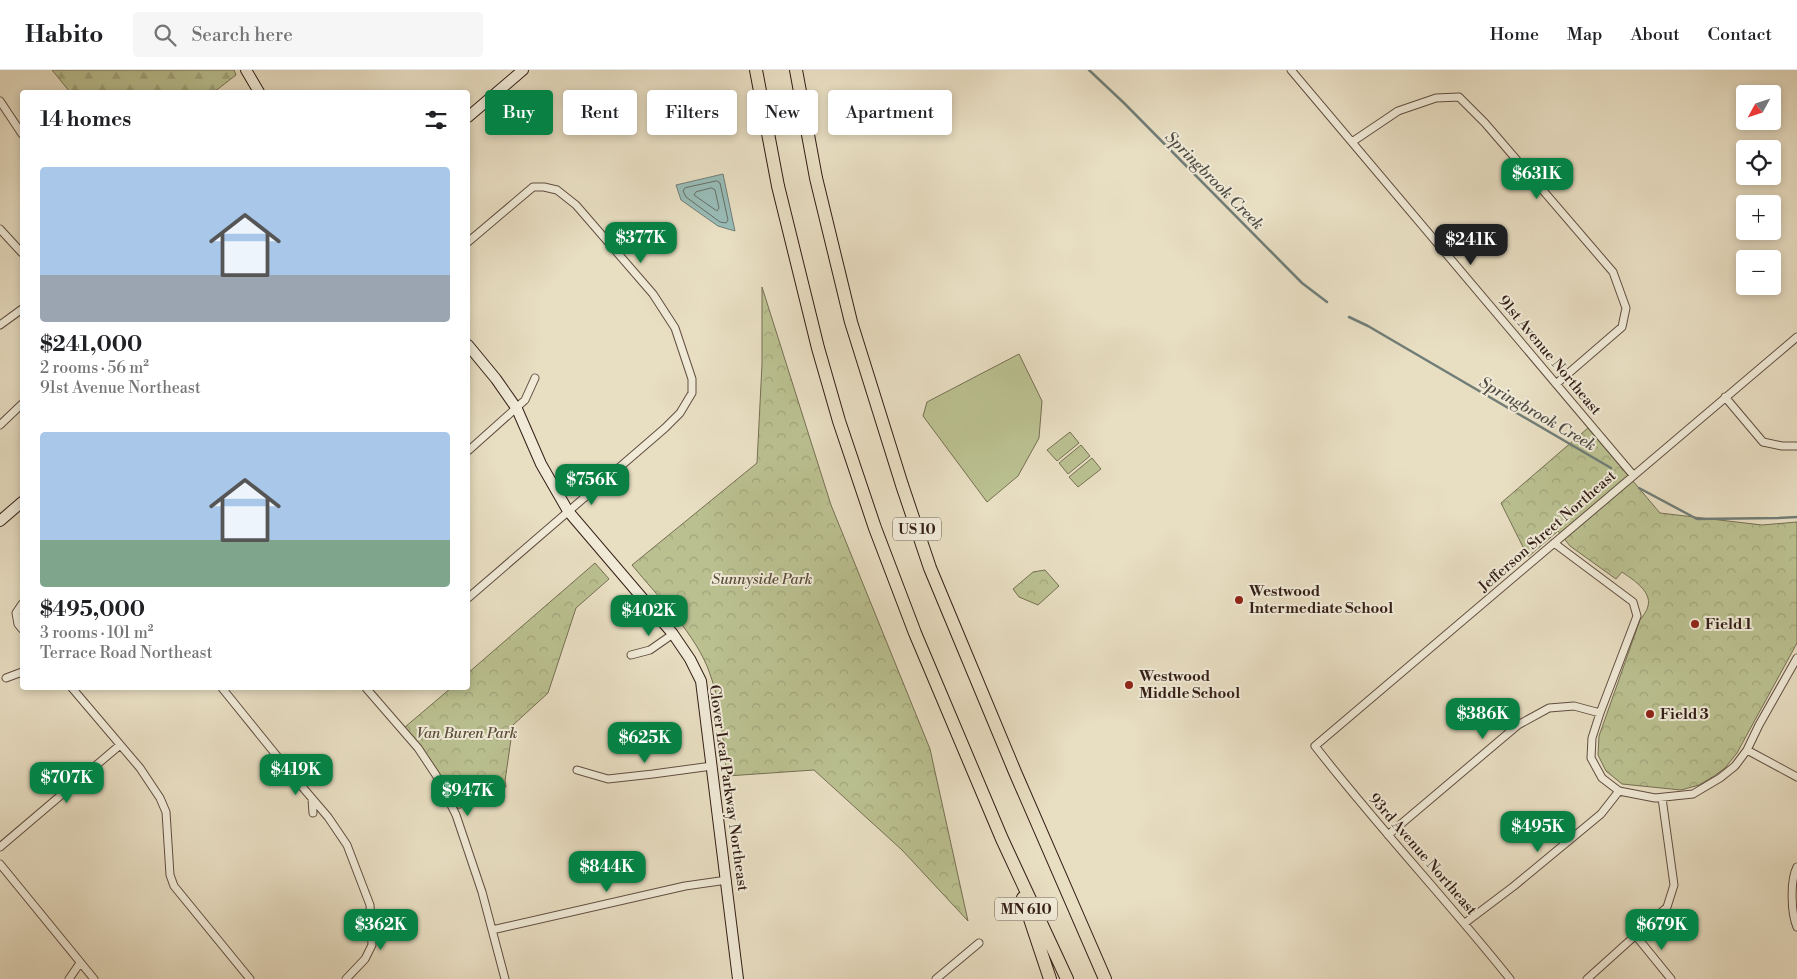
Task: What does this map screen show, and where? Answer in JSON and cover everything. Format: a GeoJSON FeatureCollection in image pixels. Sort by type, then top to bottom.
{"type":"FeatureCollection","features":[{"type":"Feature","properties":{"kind":"highway","name":"US 10"},"geometry":{"type":"LineString","coordinates":[[756,70],[778,186],[818,348],[839,421],[875,528],[915,633],[1002,839],[1067,979]]}},
{"type":"Feature","properties":{"kind":"highway","name":"US 10"},"geometry":{"type":"LineString","coordinates":[[796,70],[816,178],[851,322],[930,568],[1015,772],[1103,975]]}},
{"type":"Feature","properties":{"kind":"highway","name":"MN 610"},"geometry":{"type":"LineString","coordinates":[[1002,839],[1050,979]]}},
{"type":"Feature","properties":{"kind":"street"},"geometry":{"type":"LineString","coordinates":[[246,70],[258,90]]}},
{"type":"Feature","properties":{"kind":"street"},"geometry":{"type":"LineString","coordinates":[[470,115],[523,70]]}},
{"type":"Feature","properties":{"kind":"street","name":"91st Avenue Northeast"},"geometry":{"type":"LineString","coordinates":[[1291,70],[1633,475]]}},
{"type":"Feature","properties":{"kind":"street"},"geometry":{"type":"LineString","coordinates":[[1352,142],[1398,111],[1436,98],[1459,97],[1485,123],[1609,267],[1613,272],[1626,308],[1622,327],[1556,384]]}},
{"type":"Feature","properties":{"kind":"street"},"geometry":{"type":"LineString","coordinates":[[0,101],[20,131]]}},
{"type":"Feature","properties":{"kind":"street"},"geometry":{"type":"LineString","coordinates":[[470,240],[533,187],[558,190],[576,205],[652,294],[675,328],[692,379],[692,393],[674,420],[470,596]]}},
{"type":"Feature","properties":{"kind":"street"},"geometry":{"type":"LineString","coordinates":[[0,229],[20,251]]}},
{"type":"Feature","properties":{"kind":"street"},"geometry":{"type":"LineString","coordinates":[[0,326],[20,311]]}},
{"type":"Feature","properties":{"kind":"street","name":"Jefferson Street Northeast"},"geometry":{"type":"LineString","coordinates":[[1315,746],[1797,337]]}},
{"type":"Feature","properties":{"kind":"street","name":"Clover Leaf Parkway Northeast"},"geometry":{"type":"LineString","coordinates":[[470,347],[496,379],[517,409],[541,464],[568,511],[673,634],[690,659],[702,685],[738,979]]}},
{"type":"Feature","properties":{"kind":"street"},"geometry":{"type":"LineString","coordinates":[[470,449],[517,409],[525,400],[535,378]]}},
{"type":"Feature","properties":{"kind":"street"},"geometry":{"type":"LineString","coordinates":[[1725,397],[1764,442],[1782,446],[1797,446]]}},
{"type":"Feature","properties":{"kind":"street"},"geometry":{"type":"LineString","coordinates":[[0,425],[20,406]]}},
{"type":"Feature","properties":{"kind":"street"},"geometry":{"type":"LineString","coordinates":[[0,521],[20,504]]}},
{"type":"Feature","properties":{"kind":"street"},"geometry":{"type":"LineString","coordinates":[[1554,543],[1633,602],[1637,616],[1592,738],[1591,758],[1602,778],[1619,792],[1662,798],[1693,794],[1714,782],[1735,766],[1747,750],[1758,726],[1797,658]]}},
{"type":"Feature","properties":{"kind":"street"},"geometry":{"type":"LineString","coordinates":[[20,607],[16,613],[20,626]]}},
{"type":"Feature","properties":{"kind":"street"},"geometry":{"type":"LineString","coordinates":[[631,655],[650,650],[673,634]]}},
{"type":"Feature","properties":{"kind":"street"},"geometry":{"type":"LineString","coordinates":[[6,678],[20,673]]}},
{"type":"Feature","properties":{"kind":"street"},"geometry":{"type":"LineString","coordinates":[[74,690],[140,768],[160,798],[166,812],[170,875],[174,886],[250,979]]}},
{"type":"Feature","properties":{"kind":"street"},"geometry":{"type":"LineString","coordinates":[[224,690],[328,817],[347,845],[370,905],[372,945],[365,959],[346,979]]}},
{"type":"Feature","properties":{"kind":"street"},"geometry":{"type":"LineString","coordinates":[[368,690],[418,748],[436,775],[456,815],[482,892],[505,979]]}},
{"type":"Feature","properties":{"kind":"street"},"geometry":{"type":"LineString","coordinates":[[1388,835],[1518,725],[1549,708],[1574,706],[1600,713]]}},
{"type":"Feature","properties":{"kind":"street"},"geometry":{"type":"LineString","coordinates":[[0,847],[120,745]]}},
{"type":"Feature","properties":{"kind":"street","name":"93rd Avenue Northeast"},"geometry":{"type":"LineString","coordinates":[[1315,746],[1510,979]]}},
{"type":"Feature","properties":{"kind":"street"},"geometry":{"type":"LineString","coordinates":[[1747,750],[1797,777]]}},
{"type":"Feature","properties":{"kind":"street"},"geometry":{"type":"LineString","coordinates":[[577,770],[608,779],[712,766]]}},
{"type":"Feature","properties":{"kind":"street"},"geometry":{"type":"LineString","coordinates":[[1465,923],[1514,886],[1601,814],[1619,792]]}},
{"type":"Feature","properties":{"kind":"street"},"geometry":{"type":"LineString","coordinates":[[312,798],[313,813]]}},
{"type":"Feature","properties":{"kind":"street"},"geometry":{"type":"LineString","coordinates":[[1587,979],[1667,907],[1674,885],[1662,798]]}},
{"type":"Feature","properties":{"kind":"street"},"geometry":{"type":"LineString","coordinates":[[0,864],[94,979]]}},
{"type":"Feature","properties":{"kind":"street"},"geometry":{"type":"LineString","coordinates":[[1797,867],[1793,875],[1794,919],[1797,927]]}},
{"type":"Feature","properties":{"kind":"street"},"geometry":{"type":"LineString","coordinates":[[492,930],[685,886],[727,880]]}},
{"type":"Feature","properties":{"kind":"street"},"geometry":{"type":"LineString","coordinates":[[1636,936],[1671,979]]}},
{"type":"Feature","properties":{"kind":"street"},"geometry":{"type":"LineString","coordinates":[[936,979],[979,943]]}},
{"type":"Feature","properties":{"kind":"street"},"geometry":{"type":"LineString","coordinates":[[69,979],[80,963]]}},
{"type":"Feature","properties":{"kind":"green space"},"geometry":{"type":"Polygon","coordinates":[[[52,70],[234,70],[236,75],[217,90],[68,90],[52,70]]]}},
{"type":"Feature","properties":{"kind":"green space","name":"Sunnyside Park"},"geometry":{"type":"Polygon","coordinates":[[[762,287],[831,505],[930,749],[968,921],[902,850],[814,770],[727,776],[717,697],[704,659],[676,617],[632,565],[757,463],[762,364],[762,287]]]}},
{"type":"Feature","properties":{"kind":"green space"},"geometry":{"type":"Polygon","coordinates":[[[1019,354],[1042,401],[1039,438],[1018,476],[987,502],[923,416],[927,402],[1019,354]]]}},
{"type":"Feature","properties":{"kind":"green space"},"geometry":{"type":"Polygon","coordinates":[[[1588,428],[1660,513],[1762,525],[1797,522],[1797,643],[1737,753],[1725,768],[1699,785],[1681,790],[1622,784],[1606,771],[1598,755],[1599,736],[1640,620],[1647,608],[1647,595],[1640,586],[1622,572],[1616,579],[1570,546],[1558,531],[1528,557],[1501,503],[1588,428]]]}},
{"type":"Feature","properties":{"kind":"green space"},"geometry":{"type":"Polygon","coordinates":[[[1070,432],[1079,443],[1057,461],[1047,450],[1070,432]]]}},
{"type":"Feature","properties":{"kind":"green space"},"geometry":{"type":"Polygon","coordinates":[[[1081,445],[1090,456],[1068,474],[1059,463],[1081,445]]]}},
{"type":"Feature","properties":{"kind":"green space"},"geometry":{"type":"Polygon","coordinates":[[[1092,458],[1101,469],[1078,487],[1069,477],[1092,458]]]}},
{"type":"Feature","properties":{"kind":"green space","name":"Van Buren Park"},"geometry":{"type":"Polygon","coordinates":[[[595,563],[609,579],[576,608],[548,693],[513,725],[505,781],[506,787],[458,809],[434,766],[405,727],[449,690],[470,690],[470,671],[595,563]]]}},
{"type":"Feature","properties":{"kind":"green space"},"geometry":{"type":"Polygon","coordinates":[[[1045,570],[1059,586],[1038,605],[1019,597],[1013,589],[1033,572],[1045,570]]]}},
{"type":"Feature","properties":{"kind":"water"},"geometry":{"type":"Polygon","coordinates":[[[723,174],[735,231],[718,226],[681,200],[676,185],[723,174]]]}},
{"type":"Feature","properties":{"kind":"waterway","name":"Springbrook Creek"},"geometry":{"type":"LineString","coordinates":[[1089,70],[1302,283],[1327,302]]}},
{"type":"Feature","properties":{"kind":"waterway","name":"Springbrook Creek"},"geometry":{"type":"LineString","coordinates":[[1349,317],[1368,326],[1611,468]]}},
{"type":"Feature","properties":{"kind":"waterway","name":"Springbrook Creek"},"geometry":{"type":"LineString","coordinates":[[1639,488],[1697,519],[1797,517]]}},
{"type":"Feature","properties":{"kind":"place","name":"Westwood Intermediate School"},"geometry":{"type":"Point","coordinates":[1239,600]}},
{"type":"Feature","properties":{"kind":"place","name":"Field 1"},"geometry":{"type":"Point","coordinates":[1695,624]}},
{"type":"Feature","properties":{"kind":"place","name":"Westwood Middle School"},"geometry":{"type":"Point","coordinates":[1129,685]}},
{"type":"Feature","properties":{"kind":"place","name":"Field 3"},"geometry":{"type":"Point","coordinates":[1650,714]}}]}
